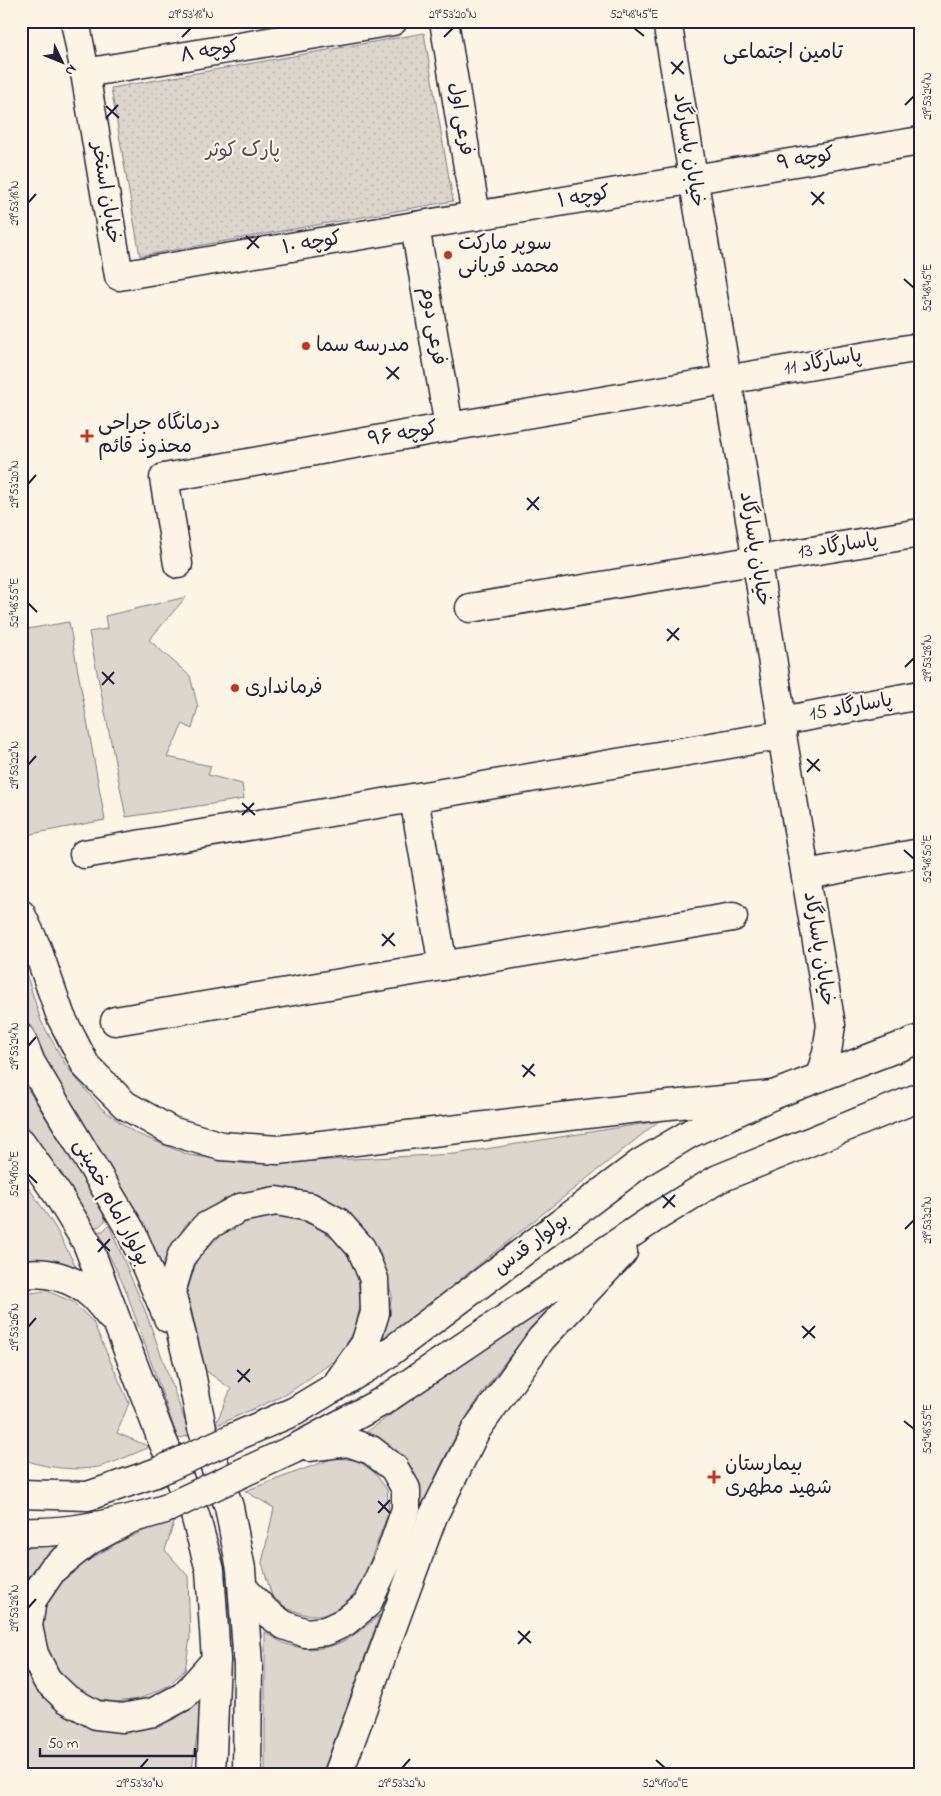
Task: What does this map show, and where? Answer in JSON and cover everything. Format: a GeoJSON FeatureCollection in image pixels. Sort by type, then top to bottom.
{"type":"FeatureCollection","features":[{"type":"Feature","properties":{"kind":"main road","name":"خیابان استخر"},"geometry":{"type":"LineString","coordinates":[[75,21],[119,276]]}},
{"type":"Feature","properties":{"kind":"main road","name":"کوچه ۸"},"geometry":{"type":"LineString","coordinates":[[85,73],[366,24],[393,21]]}},
{"type":"Feature","properties":{"kind":"main road","name":"فرعی اول"},"geometry":{"type":"LineString","coordinates":[[444,21],[476,216]]}},
{"type":"Feature","properties":{"kind":"main road","name":"خیابان پاسارگاد"},"geometry":{"type":"LineString","coordinates":[[667,21],[831,1025],[827,1052],[820,1077]]}},
{"type":"Feature","properties":{"kind":"main road","name":"کوچه ۹"},"geometry":{"type":"LineString","coordinates":[[693,179],[920,141]]}},
{"type":"Feature","properties":{"kind":"main road","name":"کوچه ۱"},"geometry":{"type":"LineString","coordinates":[[476,216],[693,179]]}},
{"type":"Feature","properties":{"kind":"main road","name":"کوچه ۱۰"},"geometry":{"type":"LineString","coordinates":[[119,276],[476,216]]}},
{"type":"Feature","properties":{"kind":"main road","name":"فرعی دوم"},"geometry":{"type":"LineString","coordinates":[[415,226],[449,427]]}},
{"type":"Feature","properties":{"kind":"main road","name":"پاسارگاد 11"},"geometry":{"type":"LineString","coordinates":[[727,380],[920,347]]}},
{"type":"Feature","properties":{"kind":"main road","name":"کوچه ۹۶"},"geometry":{"type":"LineString","coordinates":[[178,564],[164,478],[727,380]]}},
{"type":"Feature","properties":{"kind":"main road","name":"پاسارگاد 13"},"geometry":{"type":"LineString","coordinates":[[470,608],[920,533]]}},
{"type":"Feature","properties":{"kind":"main road","name":"پاسارگاد 15"},"geometry":{"type":"LineString","coordinates":[[84,854],[414,798],[782,728],[920,695]]}},
{"type":"Feature","properties":{"kind":"main road"},"geometry":{"type":"LineString","coordinates":[[414,798],[443,966]]}},
{"type":"Feature","properties":{"kind":"main road"},"geometry":{"type":"LineString","coordinates":[[806,874],[920,853]]}},
{"type":"Feature","properties":{"kind":"main road"},"geometry":{"type":"LineString","coordinates":[[21,914],[37,948],[61,1017],[86,1066],[125,1105],[171,1131],[221,1146],[278,1150],[639,1108],[772,1095]]}},
{"type":"Feature","properties":{"kind":"main road"},"geometry":{"type":"LineString","coordinates":[[115,1021],[733,917]]}},
{"type":"Feature","properties":{"kind":"main road","name":"بولوار امام خمینی"},"geometry":{"type":"LineString","coordinates":[[21,1038],[31,1063],[131,1231],[191,1372]]}},
{"type":"Feature","properties":{"kind":"main road","name":"بولوار قدس"},"geometry":{"type":"LineString","coordinates":[[25,1491],[88,1496],[155,1473],[295,1411],[378,1361],[642,1162],[691,1133],[772,1095],[920,1039]]}},
{"type":"Feature","properties":{"kind":"main road"},"geometry":{"type":"LineString","coordinates":[[21,1532],[46,1533],[126,1521],[166,1509],[294,1448],[383,1401],[656,1217],[718,1179],[920,1097]]}},
{"type":"Feature","properties":{"kind":"main road","name":"بولوار امام خمینی"},"geometry":{"type":"LineString","coordinates":[[21,1142],[58,1195],[88,1243],[161,1438],[195,1515],[210,1570],[216,1660],[211,1775]]}},
{"type":"Feature","properties":{"kind":"main road"},"geometry":{"type":"LineString","coordinates":[[247,1775],[248,1665],[241,1568],[229,1507],[202,1428],[191,1372],[171,1292],[182,1254],[204,1227],[240,1208],[276,1201],[310,1207],[338,1222],[361,1248],[374,1279],[375,1313],[365,1344],[334,1388]]}},
{"type":"Feature","properties":{"kind":"main road"},"geometry":{"type":"LineString","coordinates":[[338,1775],[433,1516],[476,1430],[541,1339],[656,1217]]}},
{"type":"Feature","properties":{"kind":"main road"},"geometry":{"type":"LineString","coordinates":[[21,1275],[33,1272],[67,1279],[92,1295],[119,1326]]}},
{"type":"Feature","properties":{"kind":"main road"},"geometry":{"type":"LineString","coordinates":[[242,1588],[266,1612],[284,1625],[306,1633],[326,1631],[345,1622],[367,1604],[390,1554],[406,1509],[406,1489],[394,1468],[371,1450],[348,1442],[294,1448]]}},
{"type":"Feature","properties":{"kind":"main road"},"geometry":{"type":"LineString","coordinates":[[126,1521],[90,1540],[53,1568],[32,1600],[28,1626],[34,1654],[47,1680],[67,1699],[96,1715],[122,1718],[154,1712],[184,1696],[216,1660]]}},
{"type":"Feature","properties":{"kind":"green space","name":"پارک کوثر"},"geometry":{"type":"Polygon","coordinates":[[[424,33],[453,201],[140,256],[111,88],[424,33]]]}},
{"type":"Feature","properties":{"kind":"green space"},"geometry":{"type":"Polygon","coordinates":[[[186,597],[149,640],[190,676],[198,707],[192,729],[183,724],[167,757],[211,766],[208,775],[242,784],[244,799],[126,817],[89,632],[107,629],[105,616],[186,597]]]}},
{"type":"Feature","properties":{"kind":"green space"},"geometry":{"type":"Polygon","coordinates":[[[69,622],[105,820],[26,835],[21,815],[21,630],[69,622]]]}},
{"type":"Feature","properties":{"kind":"green space"},"geometry":{"type":"Polygon","coordinates":[[[21,957],[41,1021],[67,1067],[101,1108],[135,1133],[189,1155],[248,1164],[455,1154],[659,1121],[382,1342],[392,1296],[379,1250],[351,1215],[309,1193],[267,1187],[221,1201],[185,1225],[159,1279],[21,1026],[21,957]]]}},
{"type":"Feature","properties":{"kind":"green space"},"geometry":{"type":"Polygon","coordinates":[[[21,1078],[105,1214],[105,1221],[98,1227],[92,1227],[86,1220],[21,1116],[21,1078]]]}},
{"type":"Feature","properties":{"kind":"green space"},"geometry":{"type":"Polygon","coordinates":[[[21,1176],[55,1227],[81,1276],[21,1265],[21,1176]]]}},
{"type":"Feature","properties":{"kind":"green space"},"geometry":{"type":"Polygon","coordinates":[[[284,1215],[316,1226],[335,1240],[349,1257],[358,1278],[361,1303],[354,1332],[338,1358],[287,1394],[215,1426],[231,1389],[205,1370],[187,1291],[198,1257],[225,1231],[256,1218],[284,1215]]]}},
{"type":"Feature","properties":{"kind":"green space"},"geometry":{"type":"Polygon","coordinates":[[[109,1225],[146,1313],[190,1435],[178,1439],[125,1288],[110,1257],[93,1232],[103,1231],[109,1225]]]}},
{"type":"Feature","properties":{"kind":"green space"},"geometry":{"type":"Polygon","coordinates":[[[567,1288],[505,1362],[471,1410],[436,1475],[418,1516],[364,1434],[567,1288]]]}},
{"type":"Feature","properties":{"kind":"green space"},"geometry":{"type":"Polygon","coordinates":[[[47,1291],[73,1302],[93,1322],[129,1403],[117,1433],[150,1447],[102,1466],[83,1469],[50,1467],[21,1458],[21,1294],[47,1291]]]}},
{"type":"Feature","properties":{"kind":"green space"},"geometry":{"type":"Polygon","coordinates":[[[334,1458],[357,1460],[374,1472],[387,1490],[389,1511],[361,1585],[344,1605],[325,1615],[307,1615],[288,1609],[272,1596],[262,1563],[274,1508],[245,1491],[334,1458]]]}},
{"type":"Feature","properties":{"kind":"green space"},"geometry":{"type":"Polygon","coordinates":[[[176,1516],[165,1550],[188,1576],[190,1638],[185,1670],[168,1686],[139,1699],[116,1702],[94,1699],[73,1686],[55,1666],[44,1644],[43,1615],[52,1592],[74,1569],[119,1542],[176,1516]]]}},
{"type":"Feature","properties":{"kind":"green space"},"geometry":{"type":"Polygon","coordinates":[[[68,1541],[40,1562],[21,1591],[21,1542],[68,1541]]]}},
{"type":"Feature","properties":{"kind":"green space"},"geometry":{"type":"Polygon","coordinates":[[[380,1615],[322,1775],[265,1775],[265,1632],[286,1644],[316,1649],[328,1647],[349,1638],[380,1615]]]}},
{"type":"Feature","properties":{"kind":"green space"},"geometry":{"type":"Polygon","coordinates":[[[21,1656],[53,1704],[79,1721],[105,1730],[143,1729],[177,1718],[203,1697],[191,1775],[27,1775],[21,1760],[21,1656]]]}},
{"type":"Feature","properties":{"kind":"place","name":"سوپر مارکت محمد قربانی"},"geometry":{"type":"Point","coordinates":[448,255]}},
{"type":"Feature","properties":{"kind":"place","name":"مدرسه سما"},"geometry":{"type":"Point","coordinates":[306,346]}},
{"type":"Feature","properties":{"kind":"place","name":"درمانگاه جراحی محذوذ قائم"},"geometry":{"type":"Point","coordinates":[87,436]}},
{"type":"Feature","properties":{"kind":"place","name":"فرمانداری"},"geometry":{"type":"Point","coordinates":[235,688]}},
{"type":"Feature","properties":{"kind":"place","name":"بیمارستان شهید مطهری"},"geometry":{"type":"Point","coordinates":[714,1477]}},
{"type":"Feature","properties":{"kind":"district","name":"تامین اجتماعی"},"geometry":{"type":"Point","coordinates":[783,53]}}]}
